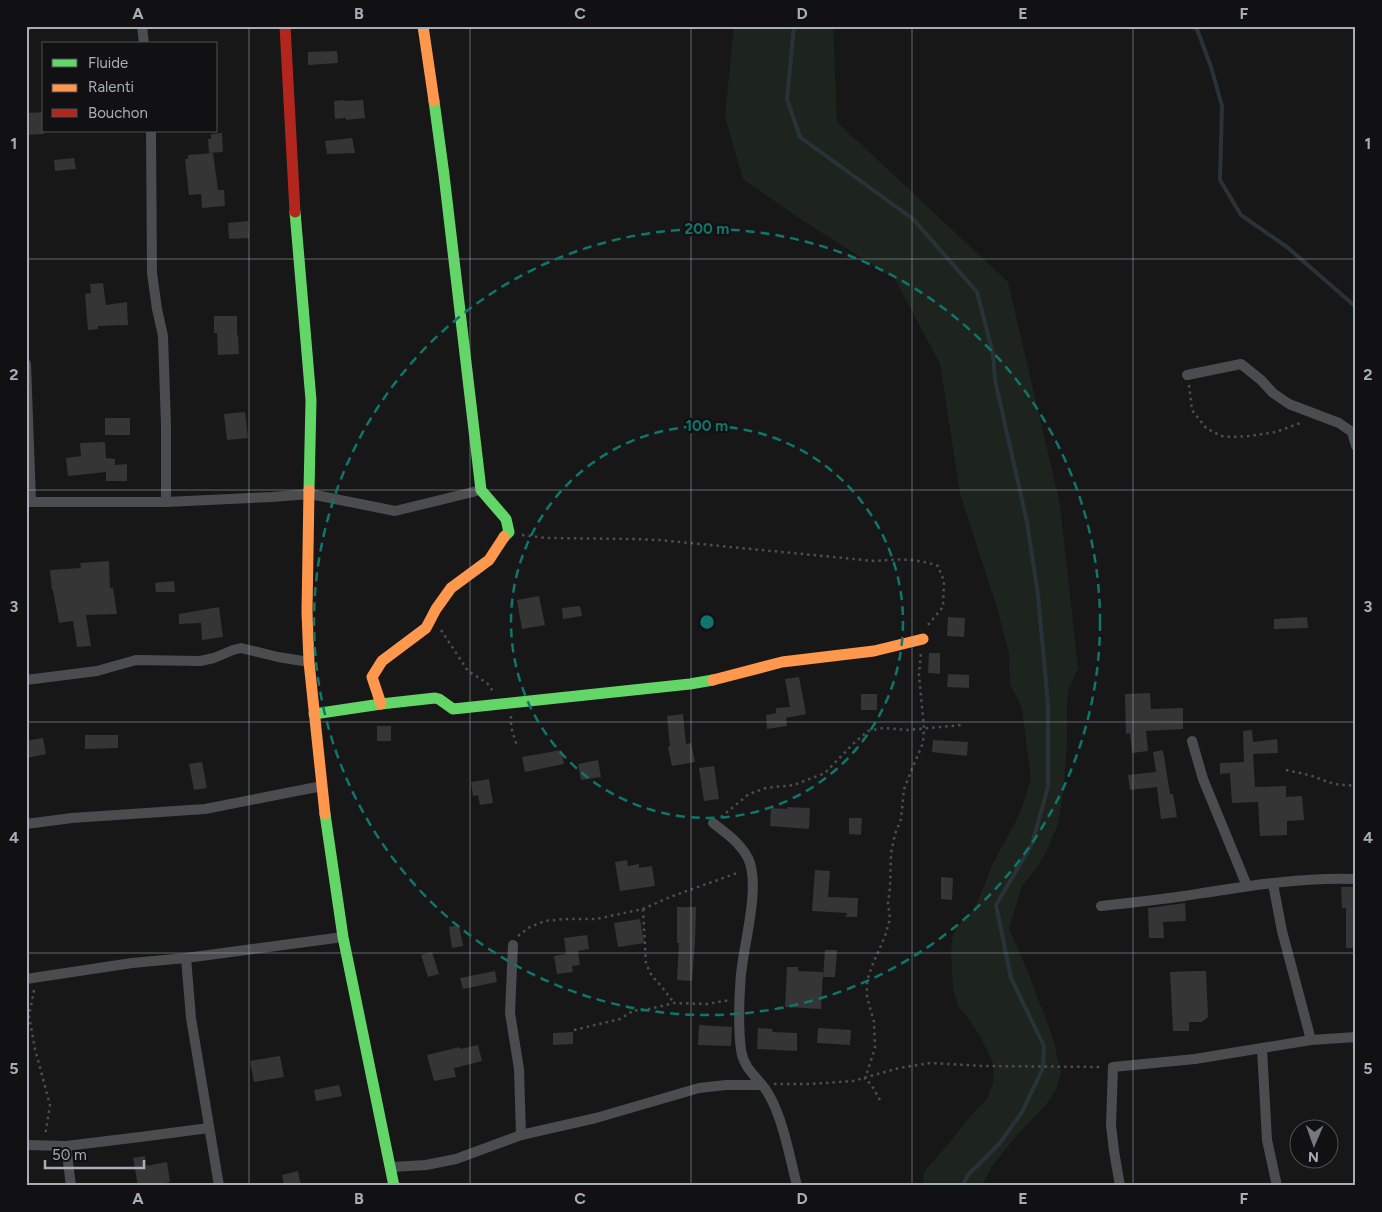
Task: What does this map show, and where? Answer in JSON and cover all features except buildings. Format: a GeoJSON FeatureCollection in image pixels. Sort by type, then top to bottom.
{"type":"FeatureCollection","features":[{"type":"Feature","properties":{"kind":"street"},"geometry":{"type":"LineString","coordinates":[[142,26],[144,42]]}},
{"type":"Feature","properties":{"kind":"street"},"geometry":{"type":"LineString","coordinates":[[285,26],[294,205],[311,400],[307,612],[309,662],[322,786],[343,937],[394,1186]]}},
{"type":"Feature","properties":{"kind":"street"},"geometry":{"type":"LineString","coordinates":[[381,704],[372,677],[382,661],[426,628],[436,609],[451,588],[489,560],[508,532],[506,518],[482,490],[444,175],[422,26]]}},
{"type":"Feature","properties":{"kind":"street"},"geometry":{"type":"LineString","coordinates":[[151,132],[152,272],[163,336],[166,502]]}},
{"type":"Feature","properties":{"kind":"street"},"geometry":{"type":"LineString","coordinates":[[26,364],[29,502],[166,502],[310,494],[395,511],[482,490]]}},
{"type":"Feature","properties":{"kind":"street"},"geometry":{"type":"LineString","coordinates":[[1187,374],[1241,364],[1273,393],[1289,404],[1327,417],[1352,432],[1356,446]]}},
{"type":"Feature","properties":{"kind":"street"},"geometry":{"type":"LineString","coordinates":[[314,714],[435,698],[453,709],[710,681],[782,662],[874,651],[924,639]]}},
{"type":"Feature","properties":{"kind":"street"},"geometry":{"type":"LineString","coordinates":[[26,680],[97,670],[136,660],[200,661],[241,648],[309,662]]}},
{"type":"Feature","properties":{"kind":"street"},"geometry":{"type":"LineString","coordinates":[[1192,741],[1203,779],[1246,886]]}},
{"type":"Feature","properties":{"kind":"street"},"geometry":{"type":"LineString","coordinates":[[26,824],[72,818],[205,809],[322,786]]}},
{"type":"Feature","properties":{"kind":"street"},"geometry":{"type":"LineString","coordinates":[[713,823],[742,850],[748,858],[751,868],[752,899],[741,975],[741,1052],[748,1069],[769,1094],[779,1119],[797,1186]]}},
{"type":"Feature","properties":{"kind":"street"},"geometry":{"type":"LineString","coordinates":[[1101,906],[1246,886],[1315,879],[1356,879]]}},
{"type":"Feature","properties":{"kind":"street"},"geometry":{"type":"LineString","coordinates":[[1273,884],[1282,931],[1311,1040]]}},
{"type":"Feature","properties":{"kind":"street"},"geometry":{"type":"LineString","coordinates":[[31,978],[132,963],[186,958],[343,937]]}},
{"type":"Feature","properties":{"kind":"street"},"geometry":{"type":"LineString","coordinates":[[513,946],[510,1013],[519,1069],[520,1135]]}},
{"type":"Feature","properties":{"kind":"street"},"geometry":{"type":"LineString","coordinates":[[186,958],[191,1018],[219,1186]]}},
{"type":"Feature","properties":{"kind":"street"},"geometry":{"type":"LineString","coordinates":[[1120,1186],[1111,1125],[1113,1067],[1195,1059],[1311,1040],[1356,1037]]}},
{"type":"Feature","properties":{"kind":"street"},"geometry":{"type":"LineString","coordinates":[[1262,1049],[1267,1140],[1278,1186]]}},
{"type":"Feature","properties":{"kind":"street"},"geometry":{"type":"LineString","coordinates":[[391,1167],[426,1165],[456,1159],[520,1135],[596,1118],[699,1088],[726,1085],[762,1085]]}},
{"type":"Feature","properties":{"kind":"street"},"geometry":{"type":"LineString","coordinates":[[26,1145],[66,1146],[209,1128]]}},
{"type":"Feature","properties":{"kind":"street"},"geometry":{"type":"LineString","coordinates":[[66,1146],[71,1186]]}},
{"type":"Feature","properties":{"kind":"path"},"geometry":{"type":"LineString","coordinates":[[1187,374],[1192,410],[1206,428],[1220,436],[1250,436],[1276,432],[1301,423],[1327,417]]}},
{"type":"Feature","properties":{"kind":"path"},"geometry":{"type":"LineString","coordinates":[[508,532],[546,538],[659,540],[874,561],[896,559],[924,560],[938,566],[944,581],[943,607],[924,630],[919,675],[924,728],[923,743],[904,789],[901,819],[895,834],[891,853],[888,903],[890,919],[866,981],[867,997],[874,1022],[875,1048],[865,1079]]}},
{"type":"Feature","properties":{"kind":"path"},"geometry":{"type":"LineString","coordinates":[[436,609],[438,625],[468,671],[487,684],[511,713],[511,727],[517,746]]}},
{"type":"Feature","properties":{"kind":"path"},"geometry":{"type":"LineString","coordinates":[[713,823],[750,794],[766,788],[794,785],[826,773],[868,731],[882,728],[907,730],[962,725]]}},
{"type":"Feature","properties":{"kind":"path"},"geometry":{"type":"LineString","coordinates":[[1286,770],[1309,775],[1334,784],[1356,786]]}},
{"type":"Feature","properties":{"kind":"path"},"geometry":{"type":"LineString","coordinates":[[513,946],[522,932],[530,926],[545,921],[596,919],[643,909],[670,897],[751,868]]}},
{"type":"Feature","properties":{"kind":"path"},"geometry":{"type":"LineString","coordinates":[[643,909],[646,964],[652,976],[674,1003]]}},
{"type":"Feature","properties":{"kind":"path"},"geometry":{"type":"LineString","coordinates":[[31,978],[28,1016],[34,1049],[50,1105],[44,1145]]}},
{"type":"Feature","properties":{"kind":"path"},"geometry":{"type":"LineString","coordinates":[[574,1030],[620,1019],[634,1010],[641,1011],[674,1003],[706,1004],[740,998]]}},
{"type":"Feature","properties":{"kind":"path"},"geometry":{"type":"LineString","coordinates":[[762,1085],[835,1083],[865,1079],[899,1068],[930,1063],[1113,1067]]}},
{"type":"Feature","properties":{"kind":"path"},"geometry":{"type":"LineString","coordinates":[[865,1079],[871,1084],[880,1100]]}},
{"type":"Feature","properties":{"kind":"shaded area"},"geometry":{"type":"Polygon","coordinates":[[[734,26],[833,26],[837,122],[1008,282],[1060,504],[1078,669],[1069,688],[1067,701],[1067,748],[1058,824],[1047,850],[1036,869],[1022,886],[1009,928],[1053,1038],[1061,1073],[1056,1090],[1045,1106],[1018,1134],[992,1166],[982,1186],[923,1186],[924,1172],[987,1099],[993,1083],[994,1065],[981,1038],[958,1006],[953,989],[951,952],[953,935],[959,925],[973,911],[992,865],[1017,819],[1031,779],[1022,708],[1010,684],[1009,653],[998,611],[960,493],[940,364],[895,279],[797,217],[743,179],[725,117],[734,26]]]}},
{"type":"Feature","properties":{"kind":"waterway"},"geometry":{"type":"LineString","coordinates":[[794,26],[787,99],[800,137],[913,219],[977,292],[993,354],[995,380],[1027,522],[1038,595],[1048,705],[1048,787],[1032,844],[996,905],[1011,978],[1044,1046],[1043,1068],[1022,1112],[1000,1143],[969,1174],[962,1186]]}},
{"type":"Feature","properties":{"kind":"waterway"},"geometry":{"type":"LineString","coordinates":[[1190,26],[1197,29],[1211,67],[1222,106],[1220,180],[1241,215],[1287,247],[1356,307]]}},
{"type":"Feature","properties":{"kind":"traffic: fast"},"geometry":{"type":"LineString","coordinates":[[434,101],[481,490],[506,519],[509,532],[504,537]]}},
{"type":"Feature","properties":{"kind":"traffic: fast"},"geometry":{"type":"LineString","coordinates":[[295,212],[311,400],[309,490]]}},
{"type":"Feature","properties":{"kind":"traffic: fast"},"geometry":{"type":"LineString","coordinates":[[314,714],[435,698],[453,709],[713,680]]}},
{"type":"Feature","properties":{"kind":"traffic: fast"},"geometry":{"type":"LineString","coordinates":[[325,814],[343,937],[394,1186]]}},
{"type":"Feature","properties":{"kind":"traffic: slow"},"geometry":{"type":"LineString","coordinates":[[423,26],[434,101]]}},
{"type":"Feature","properties":{"kind":"traffic: slow"},"geometry":{"type":"LineString","coordinates":[[309,490],[307,612],[309,662],[325,814]]}},
{"type":"Feature","properties":{"kind":"traffic: slow"},"geometry":{"type":"LineString","coordinates":[[381,704],[372,677],[382,661],[426,628],[436,609],[451,588],[489,560],[504,537]]}},
{"type":"Feature","properties":{"kind":"traffic: slow"},"geometry":{"type":"LineString","coordinates":[[713,680],[782,662],[874,651],[923,639]]}},
{"type":"Feature","properties":{"kind":"traffic: jam"},"geometry":{"type":"LineString","coordinates":[[285,26],[295,212]]}}]}
